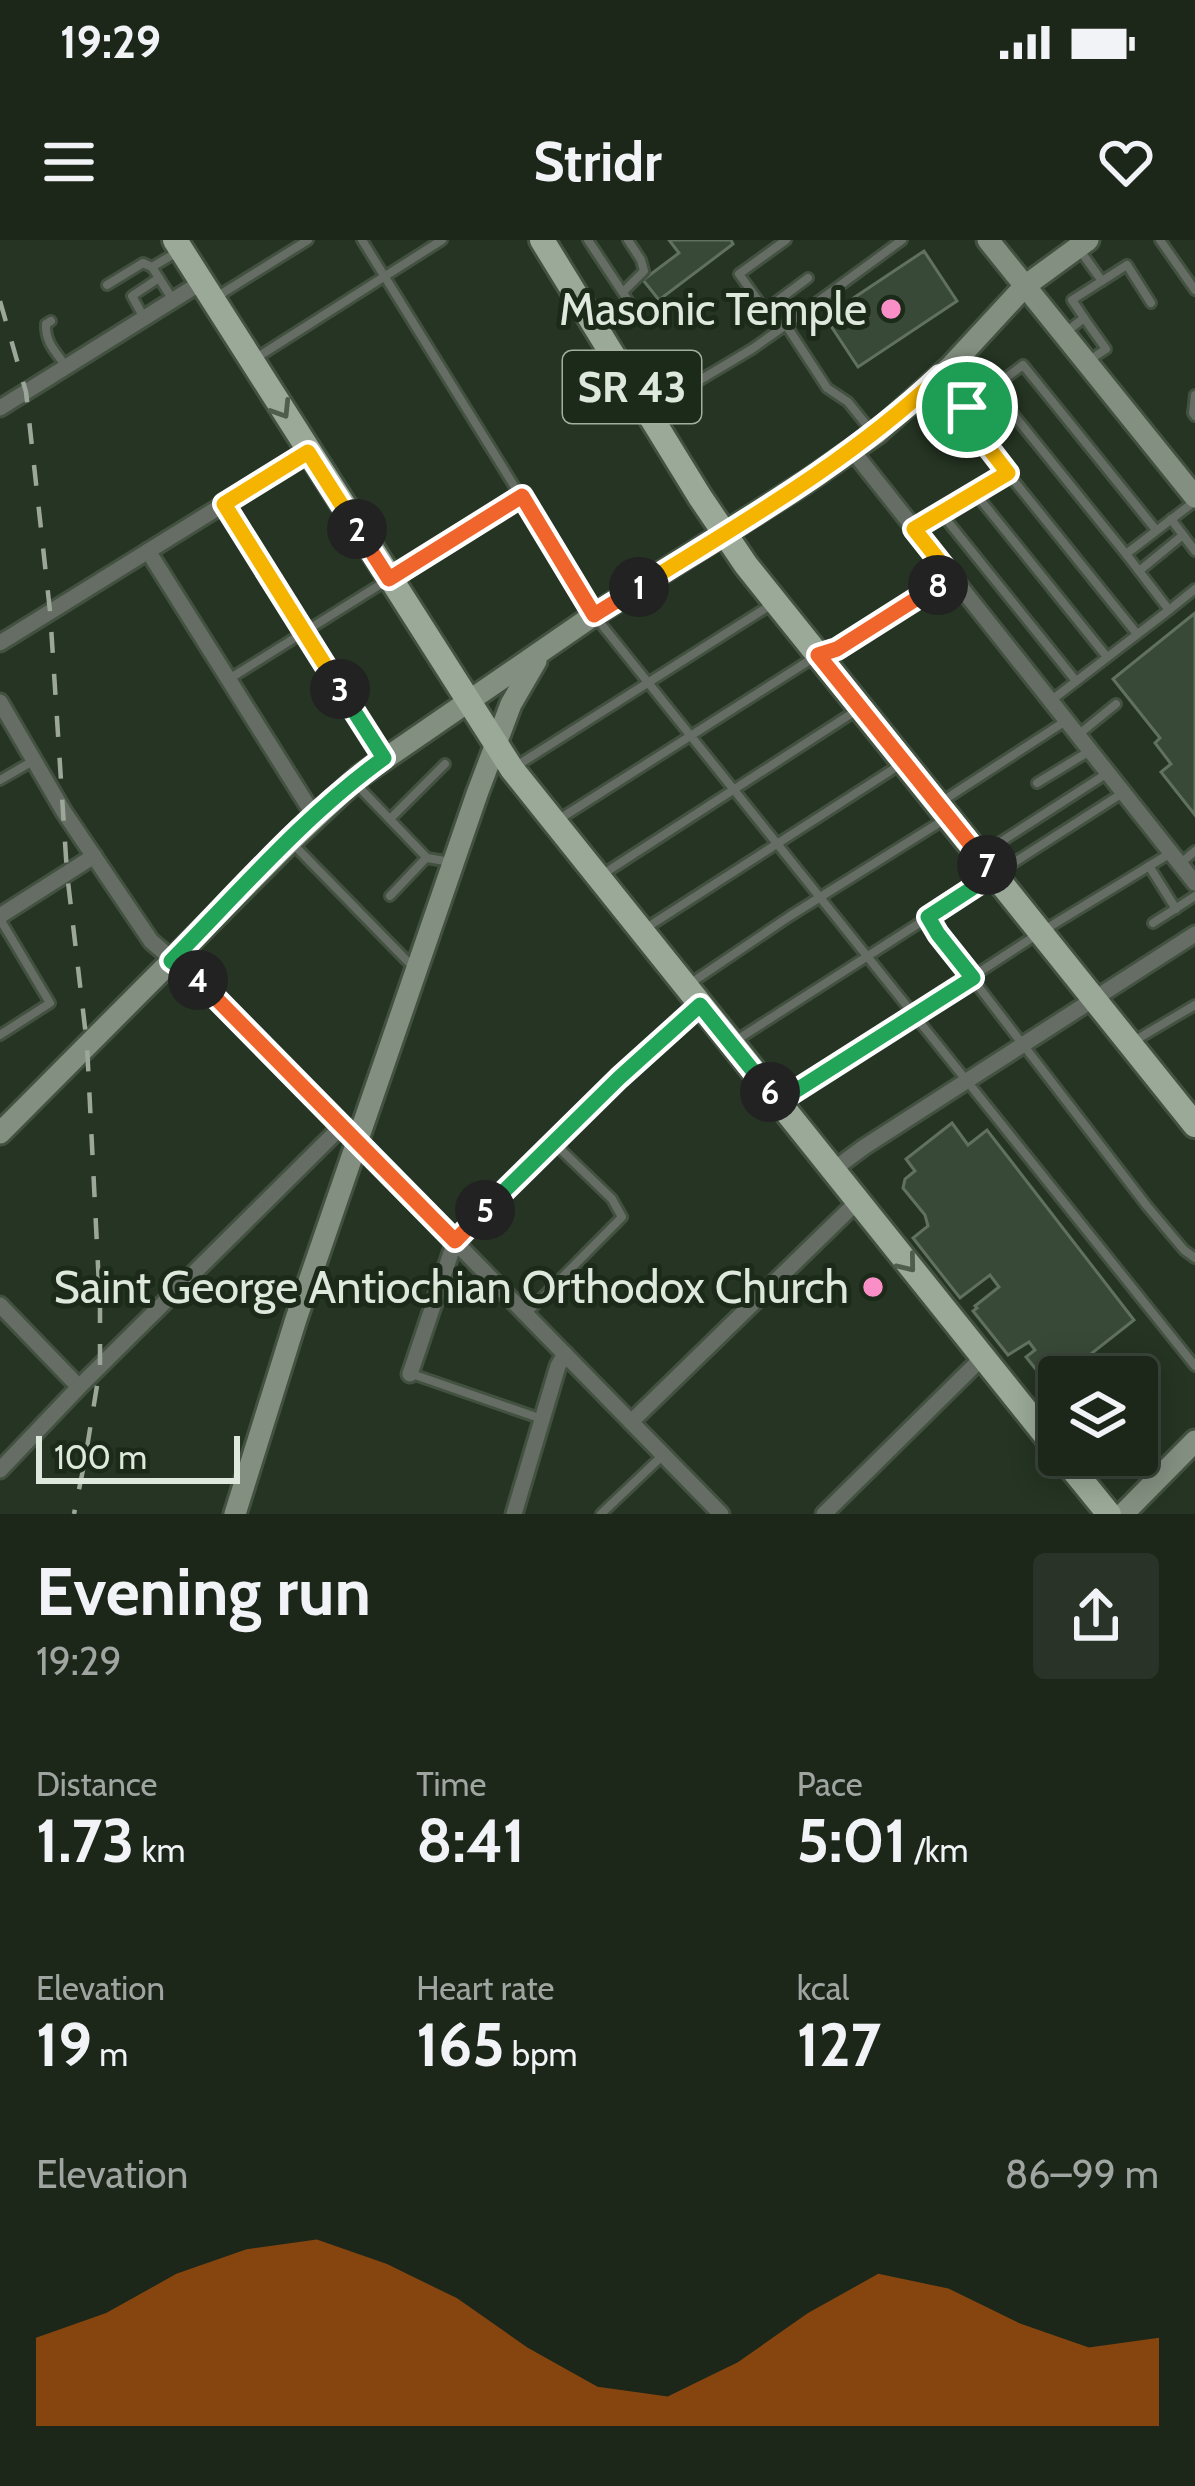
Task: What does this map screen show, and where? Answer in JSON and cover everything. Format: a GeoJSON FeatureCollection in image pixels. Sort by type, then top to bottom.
{"type":"FeatureCollection","features":[{"type":"Feature","properties":{"kind":"main road","name":"SR 43"},"geometry":{"type":"LineString","coordinates":[[542,240],[724,534],[1195,1125]]}},
{"type":"Feature","properties":{"kind":"main road"},"geometry":{"type":"LineString","coordinates":[[177,243],[512,769],[1038,1427]]}},
{"type":"Feature","properties":{"kind":"main road"},"geometry":{"type":"LineString","coordinates":[[1078,1476],[1109,1514]]}},
{"type":"Feature","properties":{"kind":"street"},"geometry":{"type":"LineString","coordinates":[[988,240],[1195,499]]}},
{"type":"Feature","properties":{"kind":"street"},"geometry":{"type":"LineString","coordinates":[[3,1122],[353,781],[594,615],[874,435],[940,376],[1024,286],[1083,244]]}},
{"type":"Feature","properties":{"kind":"street"},"geometry":{"type":"LineString","coordinates":[[0,385],[5,405],[173,300],[207,291]]}},
{"type":"Feature","properties":{"kind":"street"},"geometry":{"type":"LineString","coordinates":[[852,450],[1195,884]]}},
{"type":"Feature","properties":{"kind":"street"},"geometry":{"type":"LineString","coordinates":[[0,643],[308,452]]}},
{"type":"Feature","properties":{"kind":"street"},"geometry":{"type":"LineString","coordinates":[[148,550],[315,817]]}},
{"type":"Feature","properties":{"kind":"street"},"geometry":{"type":"LineString","coordinates":[[236,1514],[349,1133],[416,970],[496,745],[522,682],[542,651]]}},
{"type":"Feature","properties":{"kind":"street"},"geometry":{"type":"LineString","coordinates":[[0,702],[151,941],[207,989],[721,1514]]}},
{"type":"Feature","properties":{"kind":"street"},"geometry":{"type":"LineString","coordinates":[[0,918],[94,856]]}},
{"type":"Feature","properties":{"kind":"street"},"geometry":{"type":"LineString","coordinates":[[833,1171],[1195,934]]}},
{"type":"Feature","properties":{"kind":"street"},"geometry":{"type":"LineString","coordinates":[[410,1374],[455,1241],[693,996]]}},
{"type":"Feature","properties":{"kind":"street"},"geometry":{"type":"LineString","coordinates":[[0,1470],[79,1387],[349,1133]]}},
{"type":"Feature","properties":{"kind":"street"},"geometry":{"type":"LineString","coordinates":[[631,1421],[857,1201]]}},
{"type":"Feature","properties":{"kind":"street"},"geometry":{"type":"LineString","coordinates":[[1,1307],[79,1387]]}},
{"type":"Feature","properties":{"kind":"street"},"geometry":{"type":"LineString","coordinates":[[514,1514],[565,1354]]}},
{"type":"Feature","properties":{"kind":"street"},"geometry":{"type":"LineString","coordinates":[[824,1514],[982,1357]]}},
{"type":"Feature","properties":{"kind":"street"},"geometry":{"type":"LineString","coordinates":[[1123,1514],[1195,1441]]}},
{"type":"Feature","properties":{"kind":"lane"},"geometry":{"type":"LineString","coordinates":[[207,291],[308,240]]}},
{"type":"Feature","properties":{"kind":"lane"},"geometry":{"type":"LineString","coordinates":[[362,240],[594,615],[1195,1366]]}},
{"type":"Feature","properties":{"kind":"lane"},"geometry":{"type":"LineString","coordinates":[[251,361],[442,240]]}},
{"type":"Feature","properties":{"kind":"lane"},"geometry":{"type":"LineString","coordinates":[[588,240],[629,302],[599,333]]}},
{"type":"Feature","properties":{"kind":"lane"},"geometry":{"type":"LineString","coordinates":[[623,292],[644,271],[628,240]]}},
{"type":"Feature","properties":{"kind":"lane"},"geometry":{"type":"LineString","coordinates":[[786,240],[739,274],[765,310],[808,278]]}},
{"type":"Feature","properties":{"kind":"lane"},"geometry":{"type":"LineString","coordinates":[[647,412],[752,349],[902,240]]}},
{"type":"Feature","properties":{"kind":"lane"},"geometry":{"type":"LineString","coordinates":[[1160,240],[1195,290]]}},
{"type":"Feature","properties":{"kind":"lane"},"geometry":{"type":"LineString","coordinates":[[152,267],[177,243]]}},
{"type":"Feature","properties":{"kind":"lane"},"geometry":{"type":"LineString","coordinates":[[1083,244],[1102,281]]}},
{"type":"Feature","properties":{"kind":"lane"},"geometry":{"type":"LineString","coordinates":[[107,285],[143,263],[152,267],[173,300]]}},
{"type":"Feature","properties":{"kind":"lane"},"geometry":{"type":"LineString","coordinates":[[1086,363],[1106,349],[1072,301],[1127,265],[1151,302]]}},
{"type":"Feature","properties":{"kind":"lane"},"geometry":{"type":"LineString","coordinates":[[144,318],[132,296],[159,278]]}},
{"type":"Feature","properties":{"kind":"lane"},"geometry":{"type":"LineString","coordinates":[[1063,334],[1084,319]]}},
{"type":"Feature","properties":{"kind":"lane"},"geometry":{"type":"LineString","coordinates":[[51,321],[46,324],[49,344],[67,366]]}},
{"type":"Feature","properties":{"kind":"lane"},"geometry":{"type":"LineString","coordinates":[[785,325],[827,388],[848,402],[874,435]]}},
{"type":"Feature","properties":{"kind":"lane"},"geometry":{"type":"LineString","coordinates":[[1137,634],[970,426],[964,416],[967,407],[1023,365],[1156,530]]}},
{"type":"Feature","properties":{"kind":"lane"},"geometry":{"type":"LineString","coordinates":[[940,376],[967,407]]}},
{"type":"Feature","properties":{"kind":"lane"},"geometry":{"type":"LineString","coordinates":[[992,388],[1169,610]]}},
{"type":"Feature","properties":{"kind":"lane"},"geometry":{"type":"LineString","coordinates":[[1195,395],[1195,416]]}},
{"type":"Feature","properties":{"kind":"lane"},"geometry":{"type":"LineString","coordinates":[[914,529],[1008,473]]}},
{"type":"Feature","properties":{"kind":"lane"},"geometry":{"type":"LineString","coordinates":[[975,493],[1107,657]]}},
{"type":"Feature","properties":{"kind":"lane"},"geometry":{"type":"LineString","coordinates":[[229,679],[522,496]]}},
{"type":"Feature","properties":{"kind":"lane"},"geometry":{"type":"LineString","coordinates":[[1126,554],[1195,499]]}},
{"type":"Feature","properties":{"kind":"lane"},"geometry":{"type":"LineString","coordinates":[[224,504],[384,758]]}},
{"type":"Feature","properties":{"kind":"lane"},"geometry":{"type":"LineString","coordinates":[[941,513],[1076,681]]}},
{"type":"Feature","properties":{"kind":"lane"},"geometry":{"type":"LineString","coordinates":[[1171,519],[1195,551]]}},
{"type":"Feature","properties":{"kind":"lane"},"geometry":{"type":"LineString","coordinates":[[1139,571],[1183,535]]}},
{"type":"Feature","properties":{"kind":"lane"},"geometry":{"type":"LineString","coordinates":[[554,822],[818,655],[837,649],[952,577]]}},
{"type":"Feature","properties":{"kind":"lane"},"geometry":{"type":"LineString","coordinates":[[1050,701],[1195,589]]}},
{"type":"Feature","properties":{"kind":"lane"},"geometry":{"type":"LineString","coordinates":[[512,769],[776,602]]}},
{"type":"Feature","properties":{"kind":"lane"},"geometry":{"type":"LineString","coordinates":[[1077,736],[1116,704]]}},
{"type":"Feature","properties":{"kind":"lane"},"geometry":{"type":"LineString","coordinates":[[598,877],[861,708]]}},
{"type":"Feature","properties":{"kind":"lane"},"geometry":{"type":"LineString","coordinates":[[693,996],[718,963],[821,897],[1066,721]]}},
{"type":"Feature","properties":{"kind":"lane"},"geometry":{"type":"LineString","coordinates":[[1037,783],[1090,751]]}},
{"type":"Feature","properties":{"kind":"lane"},"geometry":{"type":"LineString","coordinates":[[0,780],[34,760]]}},
{"type":"Feature","properties":{"kind":"lane"},"geometry":{"type":"LineString","coordinates":[[641,931],[904,762]]}},
{"type":"Feature","properties":{"kind":"lane"},"geometry":{"type":"LineString","coordinates":[[389,819],[445,764]]}},
{"type":"Feature","properties":{"kind":"lane"},"geometry":{"type":"LineString","coordinates":[[731,1044],[928,917],[1107,773]]}},
{"type":"Feature","properties":{"kind":"lane"},"geometry":{"type":"LineString","coordinates":[[353,781],[427,858],[453,862]]}},
{"type":"Feature","properties":{"kind":"lane"},"geometry":{"type":"LineString","coordinates":[[987,865],[1122,793]]}},
{"type":"Feature","properties":{"kind":"lane"},"geometry":{"type":"LineString","coordinates":[[290,841],[416,970]]}},
{"type":"Feature","properties":{"kind":"lane"},"geometry":{"type":"LineString","coordinates":[[778,1102],[1149,866],[1195,851]]}},
{"type":"Feature","properties":{"kind":"lane"},"geometry":{"type":"LineString","coordinates":[[390,896],[427,858]]}},
{"type":"Feature","properties":{"kind":"lane"},"geometry":{"type":"LineString","coordinates":[[1149,866],[1176,909]]}},
{"type":"Feature","properties":{"kind":"lane"},"geometry":{"type":"LineString","coordinates":[[1154,923],[1195,896]]}},
{"type":"Feature","properties":{"kind":"lane"},"geometry":{"type":"LineString","coordinates":[[928,917],[1147,1206],[1195,1258]]}},
{"type":"Feature","properties":{"kind":"lane"},"geometry":{"type":"LineString","coordinates":[[0,918],[50,1003],[0,1035]]}},
{"type":"Feature","properties":{"kind":"lane"},"geometry":{"type":"LineString","coordinates":[[1130,1044],[1195,1005]]}},
{"type":"Feature","properties":{"kind":"lane"},"geometry":{"type":"LineString","coordinates":[[526,1314],[622,1217],[612,1199],[553,1141]]}},
{"type":"Feature","properties":{"kind":"lane"},"geometry":{"type":"LineString","coordinates":[[410,1374],[542,1419]]}},
{"type":"Feature","properties":{"kind":"lane"},"geometry":{"type":"LineString","coordinates":[[601,1514],[663,1455]]}},
{"type":"Feature","properties":{"kind":"building"},"geometry":{"type":"Polygon","coordinates":[[[669,240],[731,240],[733,244],[659,300],[643,280],[679,253],[669,240]]]}},
{"type":"Feature","properties":{"kind":"building","name":"Masonic Temple"},"geometry":{"type":"Polygon","coordinates":[[[924,251],[957,301],[858,367],[825,317],[924,251]]]}},
{"type":"Feature","properties":{"kind":"building"},"geometry":{"type":"Polygon","coordinates":[[[1195,613],[1195,815],[1161,772],[1171,764],[1155,743],[1160,738],[1113,679],[1195,613]]]}},
{"type":"Feature","properties":{"kind":"building"},"geometry":{"type":"Polygon","coordinates":[[[952,1123],[968,1145],[987,1130],[1134,1320],[1094,1356],[1038,1356],[1038,1372],[1026,1357],[1035,1350],[1029,1342],[1008,1355],[973,1311],[999,1287],[990,1275],[960,1298],[913,1238],[928,1226],[903,1188],[915,1171],[906,1159],[952,1123]]]}},
{"type":"Feature","properties":{"kind":"railway"},"geometry":{"type":"LineString","coordinates":[[0,301],[26,392],[50,611],[67,873],[87,1045],[100,1367],[74,1514]]}},
{"type":"Feature","properties":{"kind":"place","name":"Masonic Temple"},"geometry":{"type":"Point","coordinates":[891,309]}},
{"type":"Feature","properties":{"kind":"place","name":"Saint George Antiochian Orthodox Church"},"geometry":{"type":"Point","coordinates":[873,1287]}},
{"type":"Feature","properties":{"kind":"route"},"geometry":{"type":"LineString","coordinates":[[940,376],[967,407],[964,416],[970,426],[1008,473],[914,529],[952,577],[837,649],[818,655],[994,874],[928,917],[973,978],[778,1102],[700,1005],[526,1167],[455,1241],[218,999],[171,961],[315,817],[384,758],[224,504],[308,452],[389,579],[522,496],[594,615],[840,459],[877,433],[940,376]]}}]}
